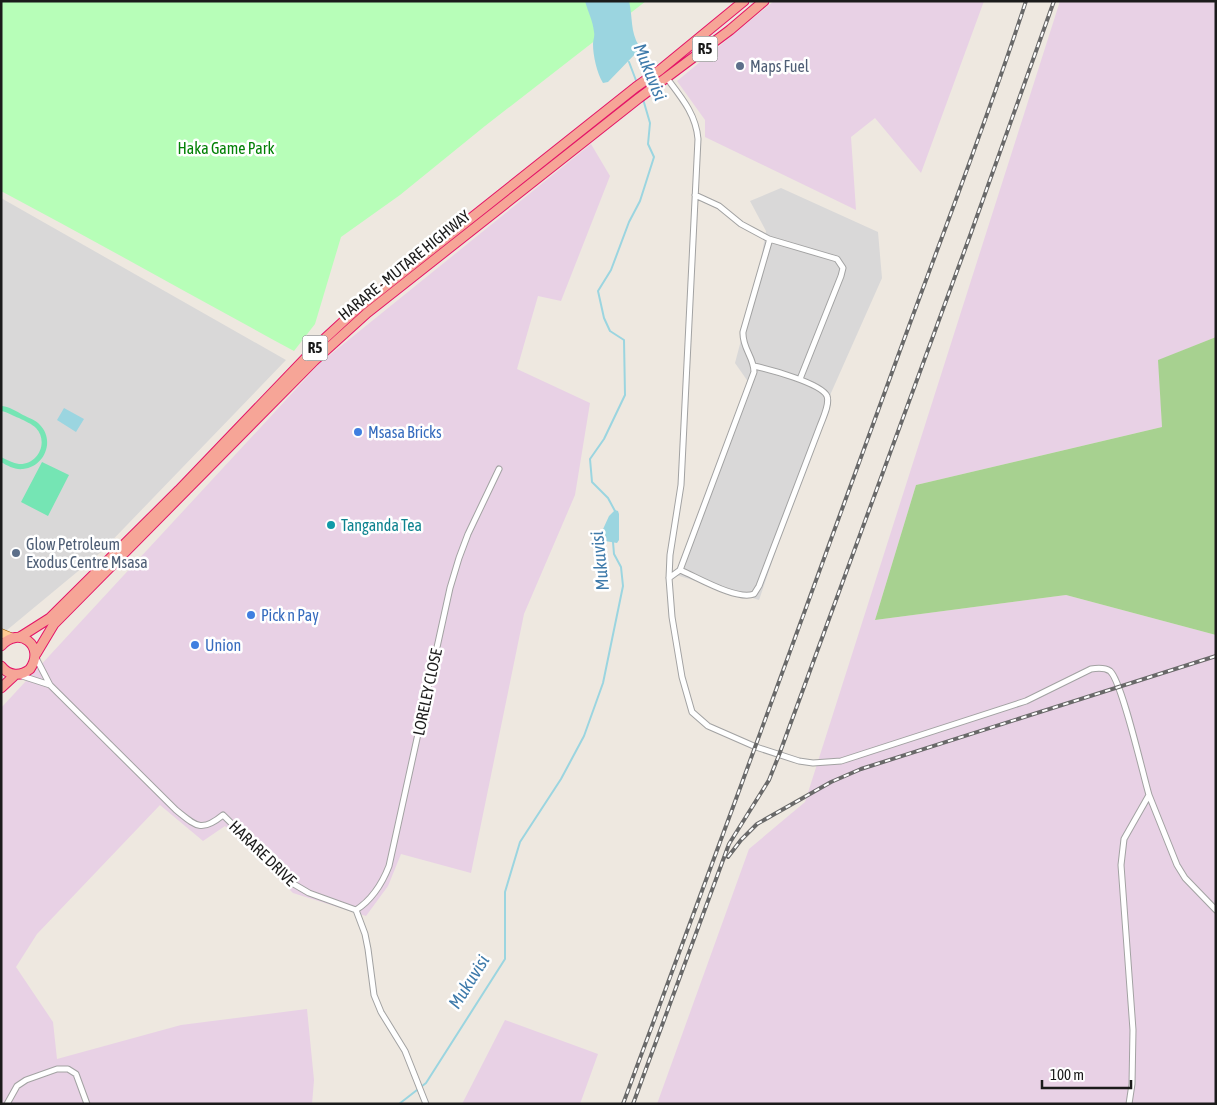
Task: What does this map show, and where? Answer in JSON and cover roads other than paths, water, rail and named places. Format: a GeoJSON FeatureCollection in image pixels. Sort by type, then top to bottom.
{"type":"FeatureCollection","features":[{"type":"Feature","properties":{"kind":"highway","name":"HARARE - MUTARE HIGHWAY"},"geometry":{"type":"LineString","coordinates":[[17,638],[50,618],[178,490],[321,342],[358,308],[638,85],[660,70],[744,1]]}},
{"type":"Feature","properties":{"kind":"highway","name":"HARARE - MUTARE HIGHWAY"},"geometry":{"type":"LineString","coordinates":[[36,656],[54,624],[330,345],[386,297],[764,1]]}},
{"type":"Feature","properties":{"kind":"highway","name":"R5"},"geometry":{"type":"LineString","coordinates":[[1,646],[5,642],[17,638]]}},
{"type":"Feature","properties":{"kind":"highway"},"geometry":{"type":"LineString","coordinates":[[17,638],[25,639],[32,645],[36,656]]}},
{"type":"Feature","properties":{"kind":"highway","name":"R5"},"geometry":{"type":"LineString","coordinates":[[1,688],[17,675],[30,669],[36,656]]}},
{"type":"Feature","properties":{"kind":"highway"},"geometry":{"type":"LineString","coordinates":[[1,666],[9,673],[17,675]]}},
{"type":"Feature","properties":{"kind":"main road"},"geometry":{"type":"LineString","coordinates":[[1,633],[17,638]]}},
{"type":"Feature","properties":{"kind":"street"},"geometry":{"type":"LineString","coordinates":[[660,70],[682,98],[696,123],[698,154],[687,329],[681,485],[670,555],[669,578],[672,617],[689,706],[695,715],[708,726],[756,748],[799,761],[826,764],[841,762],[1026,701],[1091,669],[1102,668],[1114,676],[1119,687],[1148,795],[1177,865],[1185,878],[1216,910]]}},
{"type":"Feature","properties":{"kind":"street"},"geometry":{"type":"LineString","coordinates":[[695,195],[719,206],[741,224],[769,239],[837,259],[843,268],[842,276],[800,379]]}},
{"type":"Feature","properties":{"kind":"street"},"geometry":{"type":"LineString","coordinates":[[669,578],[680,570],[751,378],[754,366],[744,345],[742,332],[767,254],[769,239]]}},
{"type":"Feature","properties":{"kind":"street"},"geometry":{"type":"LineString","coordinates":[[680,570],[726,590],[750,596],[756,591],[799,484],[826,407],[827,396],[822,390],[800,379],[771,369],[754,366]]}},
{"type":"Feature","properties":{"kind":"street","name":"LORELEY CLOSE"},"geometry":{"type":"LineString","coordinates":[[356,910],[364,905],[379,888],[389,866],[450,588],[468,534],[499,469]]}},
{"type":"Feature","properties":{"kind":"street","name":"HARARE DRIVE"},"geometry":{"type":"LineString","coordinates":[[36,656],[50,685],[176,810],[194,825],[207,826],[223,815],[292,884],[309,893],[356,910]]}},
{"type":"Feature","properties":{"kind":"street","name":"HARARE DRIVE"},"geometry":{"type":"LineString","coordinates":[[17,675],[50,685]]}},
{"type":"Feature","properties":{"kind":"street"},"geometry":{"type":"LineString","coordinates":[[1130,1104],[1133,1030],[1121,865],[1124,839],[1148,795]]}},
{"type":"Feature","properties":{"kind":"street"},"geometry":{"type":"LineString","coordinates":[[356,910],[365,934],[377,1005],[405,1051],[426,1104]]}},
{"type":"Feature","properties":{"kind":"street"},"geometry":{"type":"LineString","coordinates":[[7,1104],[20,1083],[57,1068],[64,1068],[76,1074],[87,1104]]}},
{"type":"Feature","properties":{"kind":"water"},"geometry":{"type":"Polygon","coordinates":[[[585,1],[629,1],[633,30],[639,46],[637,52],[608,82],[603,83],[597,69],[593,49],[592,20],[585,1]]]}},
{"type":"Feature","properties":{"kind":"water"},"geometry":{"type":"Polygon","coordinates":[[[64,408],[84,419],[76,432],[57,420],[64,408]]]}},
{"type":"Feature","properties":{"kind":"water"},"geometry":{"type":"Polygon","coordinates":[[[615,510],[619,514],[619,540],[617,543],[599,538],[609,516],[615,510]]]}},
{"type":"Feature","properties":{"kind":"waterway","name":"Mukuvisi"},"geometry":{"type":"LineString","coordinates":[[629,62],[637,83]]}},
{"type":"Feature","properties":{"kind":"waterway","name":"Mukuvisi"},"geometry":{"type":"LineString","coordinates":[[615,511],[608,498],[592,482],[590,459],[604,439],[625,395],[624,340],[610,331],[604,318],[598,291],[611,270],[629,222],[640,201],[654,157],[648,144],[650,123],[643,99]]}},
{"type":"Feature","properties":{"kind":"waterway","name":"Mukuvisi"},"geometry":{"type":"LineString","coordinates":[[399,1104],[426,1083],[505,959],[505,892],[520,842],[561,779],[584,736],[603,683],[623,586],[621,567],[614,554],[613,542]]}},
{"type":"Feature","properties":{"kind":"railway"},"geometry":{"type":"LineString","coordinates":[[623,1104],[980,135],[1026,1]]}},
{"type":"Feature","properties":{"kind":"railway"},"geometry":{"type":"LineString","coordinates":[[633,1104],[729,844],[769,780],[779,755],[971,233],[1054,1]]}},
{"type":"Feature","properties":{"kind":"railway"},"geometry":{"type":"LineString","coordinates":[[728,857],[757,824],[831,782],[861,769],[1216,656]]}},
{"type":"Feature","properties":{"kind":"place","name":"Maps Fuel"},"geometry":{"type":"Point","coordinates":[740,66]}},
{"type":"Feature","properties":{"kind":"place","name":"Msasa Bricks"},"geometry":{"type":"Point","coordinates":[358,432]}},
{"type":"Feature","properties":{"kind":"place","name":"Tanganda Tea"},"geometry":{"type":"Point","coordinates":[331,525]}},
{"type":"Feature","properties":{"kind":"place","name":"Glow Petroleum Exodus Centre Msasa"},"geometry":{"type":"Point","coordinates":[16,553]}},
{"type":"Feature","properties":{"kind":"place","name":"Pick n Pay"},"geometry":{"type":"Point","coordinates":[251,615]}},
{"type":"Feature","properties":{"kind":"place","name":"Union"},"geometry":{"type":"Point","coordinates":[195,645]}},
{"type":"Feature","properties":{"kind":"park label","name":"Haka Game Park"},"geometry":{"type":"Point","coordinates":[226,148]}}]}
